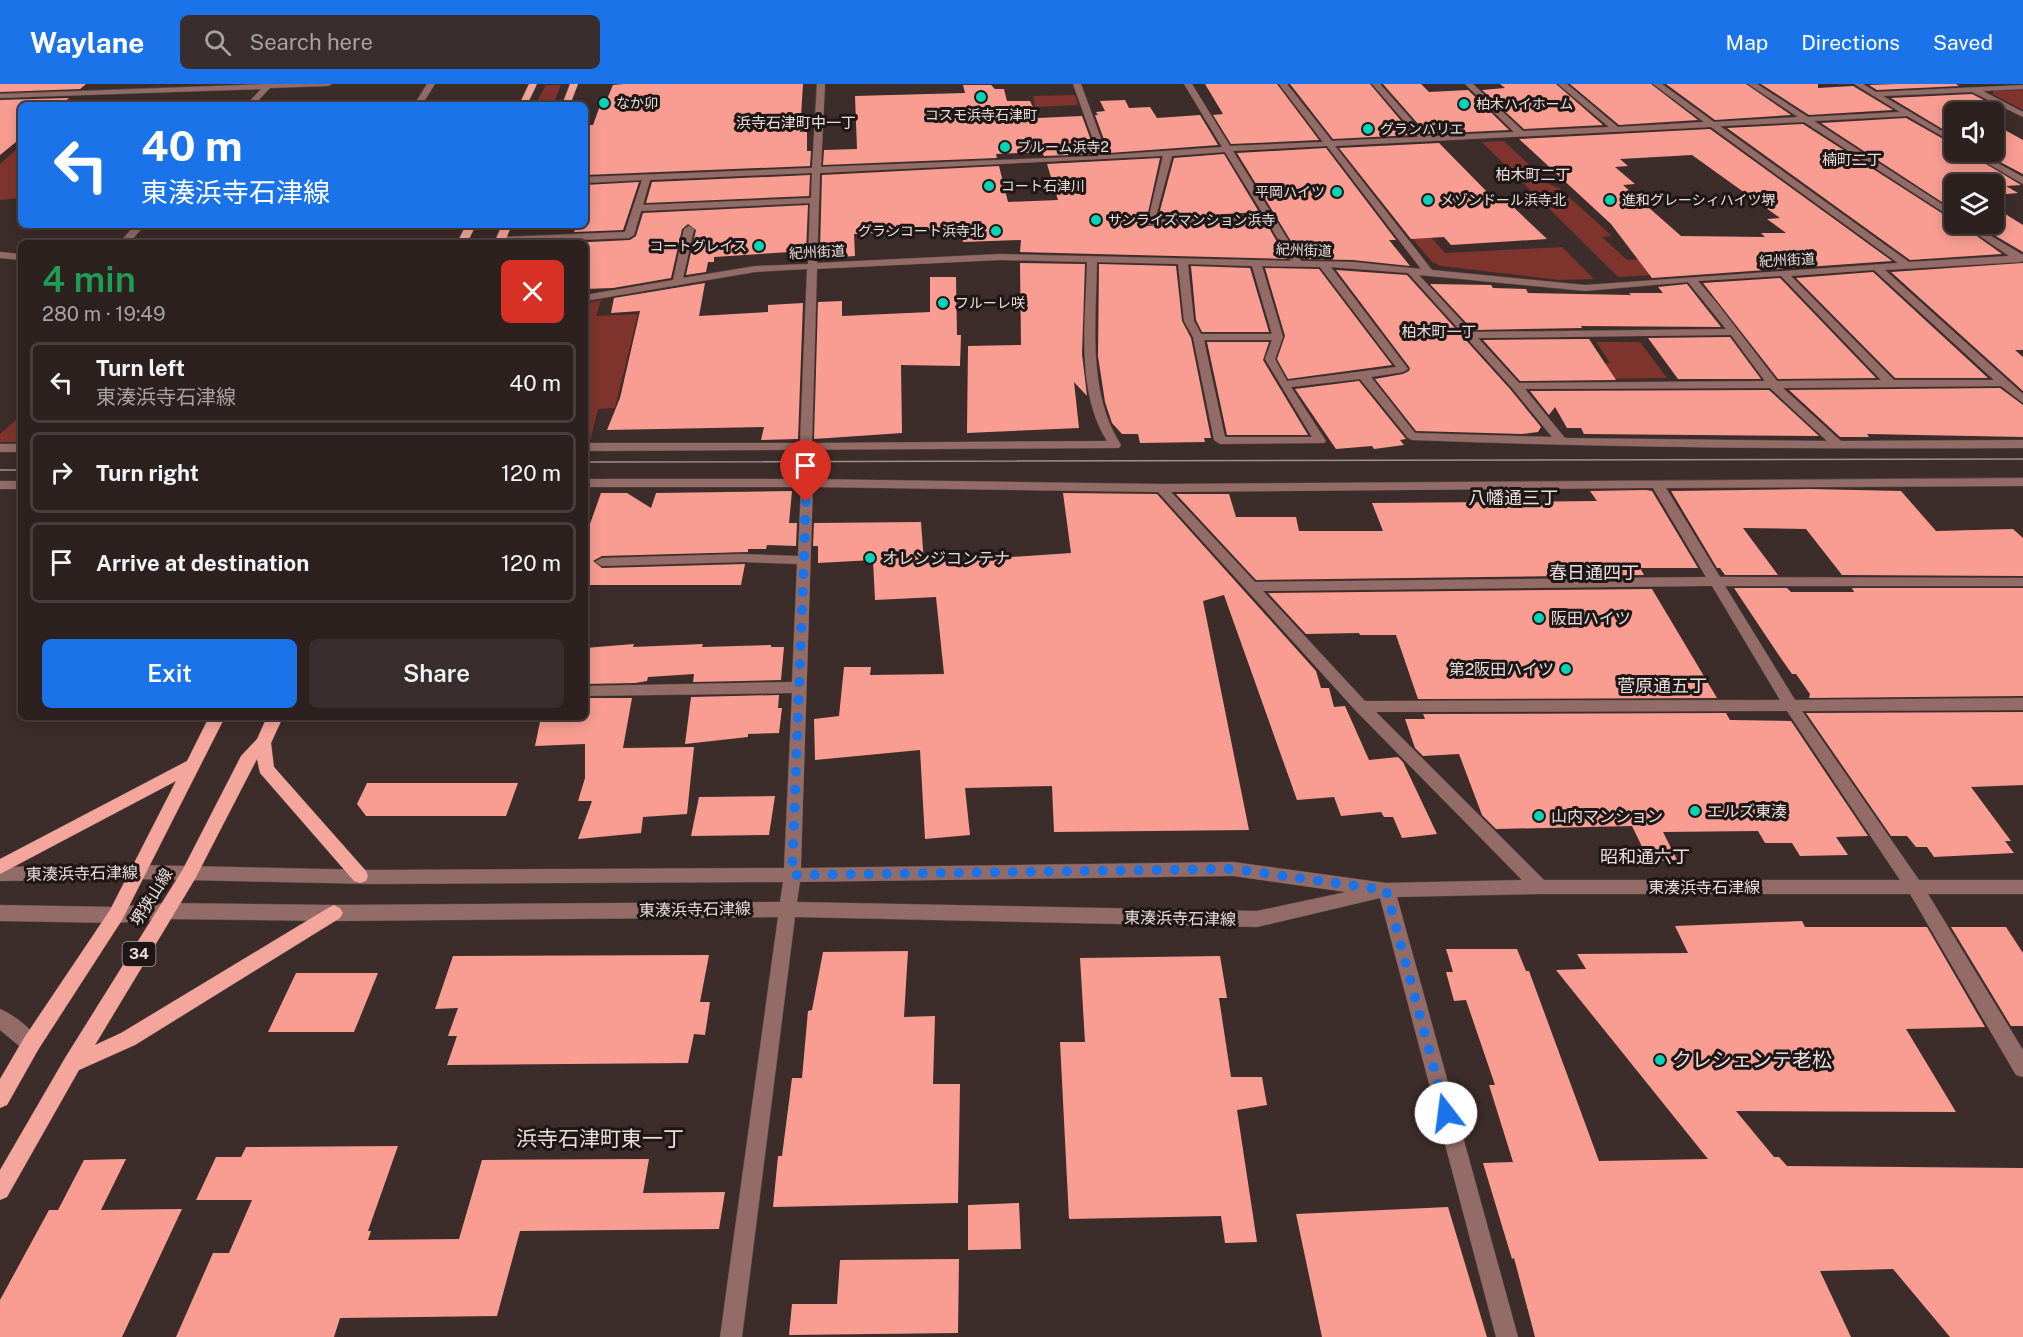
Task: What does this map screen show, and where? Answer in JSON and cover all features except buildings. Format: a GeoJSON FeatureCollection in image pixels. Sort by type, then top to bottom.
{"type":"FeatureCollection","features":[{"type":"Feature","properties":{"kind":"main road"},"geometry":{"type":"LineString","coordinates":[[524,102],[533,84]]}},
{"type":"Feature","properties":{"kind":"main road"},"geometry":{"type":"LineString","coordinates":[[567,102],[574,84]]}},
{"type":"Feature","properties":{"kind":"main road","name":"堺狭山線"},"geometry":{"type":"LineString","coordinates":[[0,1098],[31,1044],[116,915],[215,720]]}},
{"type":"Feature","properties":{"kind":"main road","name":"堺狭山線"},"geometry":{"type":"LineString","coordinates":[[0,1190],[72,1065],[189,874],[247,760],[263,743],[274,720]]}},
{"type":"Feature","properties":{"kind":"main road"},"geometry":{"type":"LineString","coordinates":[[263,743],[266,769],[360,876]]}},
{"type":"Feature","properties":{"kind":"main road"},"geometry":{"type":"LineString","coordinates":[[0,867],[191,766]]}},
{"type":"Feature","properties":{"kind":"main road"},"geometry":{"type":"LineString","coordinates":[[72,1065],[128,1039],[334,913]]}},
{"type":"Feature","properties":{"kind":"street"},"geometry":{"type":"LineString","coordinates":[[0,95],[14,84]]}},
{"type":"Feature","properties":{"kind":"street"},"geometry":{"type":"LineString","coordinates":[[135,91],[142,84]]}},
{"type":"Feature","properties":{"kind":"street"},"geometry":{"type":"LineString","coordinates":[[0,95],[328,84]]}},
{"type":"Feature","properties":{"kind":"street"},"geometry":{"type":"LineString","coordinates":[[420,102],[431,84]]}},
{"type":"Feature","properties":{"kind":"street"},"geometry":{"type":"LineString","coordinates":[[806,446],[814,265],[815,171],[821,84]]}},
{"type":"Feature","properties":{"kind":"street"},"geometry":{"type":"LineString","coordinates":[[1077,84],[1104,158]]}},
{"type":"Feature","properties":{"kind":"street"},"geometry":{"type":"LineString","coordinates":[[1188,84],[1298,264]]}},
{"type":"Feature","properties":{"kind":"street"},"geometry":{"type":"LineString","coordinates":[[1283,84],[1428,271]]}},
{"type":"Feature","properties":{"kind":"street"},"geometry":{"type":"LineString","coordinates":[[1376,84],[1424,139]]}},
{"type":"Feature","properties":{"kind":"street"},"geometry":{"type":"LineString","coordinates":[[1469,84],[1521,134]]}},
{"type":"Feature","properties":{"kind":"street"},"geometry":{"type":"LineString","coordinates":[[1562,84],[1617,129]]}},
{"type":"Feature","properties":{"kind":"street"},"geometry":{"type":"LineString","coordinates":[[1657,84],[1907,265]]}},
{"type":"Feature","properties":{"kind":"street"},"geometry":{"type":"LineString","coordinates":[[1752,84],[1944,209]]}},
{"type":"Feature","properties":{"kind":"street"},"geometry":{"type":"LineString","coordinates":[[1858,84],[1944,135]]}},
{"type":"Feature","properties":{"kind":"street"},"geometry":{"type":"LineString","coordinates":[[1964,84],[2023,115]]}},
{"type":"Feature","properties":{"kind":"street"},"geometry":{"type":"LineString","coordinates":[[253,102],[269,85]]}},
{"type":"Feature","properties":{"kind":"street"},"geometry":{"type":"LineString","coordinates":[[1874,94],[2023,87]]}},
{"type":"Feature","properties":{"kind":"street"},"geometry":{"type":"LineString","coordinates":[[588,180],[1104,158],[1227,149],[1908,114]]}},
{"type":"Feature","properties":{"kind":"street"},"geometry":{"type":"LineString","coordinates":[[1168,154],[1150,223],[1268,216]]}},
{"type":"Feature","properties":{"kind":"street"},"geometry":{"type":"LineString","coordinates":[[1990,162],[2023,181]]}},
{"type":"Feature","properties":{"kind":"street"},"geometry":{"type":"LineString","coordinates":[[537,240],[629,235],[647,177]]}},
{"type":"Feature","properties":{"kind":"street"},"geometry":{"type":"LineString","coordinates":[[638,208],[815,200]]}},
{"type":"Feature","properties":{"kind":"street"},"geometry":{"type":"LineString","coordinates":[[127,240],[137,228]]}},
{"type":"Feature","properties":{"kind":"street"},"geometry":{"type":"LineString","coordinates":[[677,282],[689,229]]}},
{"type":"Feature","properties":{"kind":"street"},"geometry":{"type":"LineString","coordinates":[[1982,234],[2022,259]]}},
{"type":"Feature","properties":{"kind":"street"},"geometry":{"type":"LineString","coordinates":[[0,255],[18,257]]}},
{"type":"Feature","properties":{"kind":"street","name":"紀州街道"},"geometry":{"type":"LineString","coordinates":[[588,297],[755,269],[1000,257],[1092,261],[1323,264],[1428,271],[1585,288],[1690,279],[2022,259]]}},
{"type":"Feature","properties":{"kind":"street"},"geometry":{"type":"LineString","coordinates":[[588,447],[1115,445],[1106,434],[1097,404],[1092,358],[1092,261]]}},
{"type":"Feature","properties":{"kind":"street"},"geometry":{"type":"LineString","coordinates":[[1183,262],[1189,321],[1198,337],[1220,440],[1320,441],[1270,360],[1278,337],[1256,263]]}},
{"type":"Feature","properties":{"kind":"street"},"geometry":{"type":"LineString","coordinates":[[1284,385],[1403,369],[1323,264]]}},
{"type":"Feature","properties":{"kind":"street"},"geometry":{"type":"LineString","coordinates":[[1877,268],[2023,400]]}},
{"type":"Feature","properties":{"kind":"street"},"geometry":{"type":"LineString","coordinates":[[1410,270],[1516,386],[1563,443]]}},
{"type":"Feature","properties":{"kind":"street"},"geometry":{"type":"LineString","coordinates":[[1783,273],[1891,384]]}},
{"type":"Feature","properties":{"kind":"street"},"geometry":{"type":"LineString","coordinates":[[1690,279],[1711,299],[1732,333],[1774,385],[1839,446]]}},
{"type":"Feature","properties":{"kind":"street"},"geometry":{"type":"LineString","coordinates":[[1468,335],[1732,333]]}},
{"type":"Feature","properties":{"kind":"street"},"geometry":{"type":"LineString","coordinates":[[1198,337],[1278,337]]}},
{"type":"Feature","properties":{"kind":"street"},"geometry":{"type":"LineString","coordinates":[[1363,375],[1412,436],[1563,443],[1839,446],[2023,444]]}},
{"type":"Feature","properties":{"kind":"street"},"geometry":{"type":"LineString","coordinates":[[1516,386],[2004,383]]}},
{"type":"Feature","properties":{"kind":"street"},"geometry":{"type":"LineString","coordinates":[[0,448],[18,448]]}},
{"type":"Feature","properties":{"kind":"street"},"geometry":{"type":"LineString","coordinates":[[588,483],[807,483],[1161,488],[2023,482]]}},
{"type":"Feature","properties":{"kind":"street"},"geometry":{"type":"LineString","coordinates":[[731,1337],[792,875],[807,483]]}},
{"type":"Feature","properties":{"kind":"street"},"geometry":{"type":"LineString","coordinates":[[1657,484],[1792,706],[1915,888],[2023,1068]]}},
{"type":"Feature","properties":{"kind":"street"},"geometry":{"type":"LineString","coordinates":[[0,485],[18,485]]}},
{"type":"Feature","properties":{"kind":"street"},"geometry":{"type":"LineString","coordinates":[[1161,488],[1254,587],[1361,707],[1540,887]]}},
{"type":"Feature","properties":{"kind":"street"},"geometry":{"type":"LineString","coordinates":[[602,562],[741,558],[803,560]]}},
{"type":"Feature","properties":{"kind":"street"},"geometry":{"type":"LineString","coordinates":[[1254,587],[1715,581],[2023,582]]}},
{"type":"Feature","properties":{"kind":"street"},"geometry":{"type":"LineString","coordinates":[[588,691],[800,687]]}},
{"type":"Feature","properties":{"kind":"street"},"geometry":{"type":"LineString","coordinates":[[1361,707],[2023,704]]}},
{"type":"Feature","properties":{"kind":"street","name":"東湊浜寺石津線"},"geometry":{"type":"LineString","coordinates":[[0,874],[138,872],[360,876],[792,875],[1233,869],[1386,890],[1540,887],[2023,887]]}},
{"type":"Feature","properties":{"kind":"street"},"geometry":{"type":"LineString","coordinates":[[1386,890],[1507,1337]]}},
{"type":"Feature","properties":{"kind":"street","name":"東湊浜寺石津線"},"geometry":{"type":"LineString","coordinates":[[0,913],[116,915],[165,911],[334,913],[788,909],[1257,919],[1386,890]]}},
{"type":"Feature","properties":{"kind":"street"},"geometry":{"type":"LineString","coordinates":[[0,1018],[31,1044]]}},
{"type":"Feature","properties":{"kind":"shaded area"},"geometry":{"type":"Polygon","coordinates":[[[546,85],[561,85],[554,102],[537,102],[546,85]]]}},
{"type":"Feature","properties":{"kind":"shaded area"},"geometry":{"type":"Polygon","coordinates":[[[2023,90],[2023,110],[1992,94],[1994,91],[2023,90]]]}},
{"type":"Feature","properties":{"kind":"shaded area"},"geometry":{"type":"Polygon","coordinates":[[[1075,95],[1078,105],[1035,107],[1033,96],[1075,95]]]}},
{"type":"Feature","properties":{"kind":"shaded area"},"geometry":{"type":"Polygon","coordinates":[[[1504,141],[1549,184],[1559,188],[1612,236],[1602,237],[1627,260],[1649,259],[1669,274],[1618,277],[1482,142],[1504,141]]]}},
{"type":"Feature","properties":{"kind":"shaded area"},"geometry":{"type":"Polygon","coordinates":[[[18,148],[18,198],[0,200],[0,164],[18,148]]]}},
{"type":"Feature","properties":{"kind":"shaded area"},"geometry":{"type":"Polygon","coordinates":[[[1431,237],[1445,253],[1562,247],[1594,279],[1559,280],[1441,266],[1432,262],[1412,238],[1431,237]]]}},
{"type":"Feature","properties":{"kind":"shaded area"},"geometry":{"type":"Polygon","coordinates":[[[601,300],[596,316],[638,314],[615,408],[598,409],[590,441],[588,441],[588,302],[601,300]]]}},
{"type":"Feature","properties":{"kind":"shaded area"},"geometry":{"type":"Polygon","coordinates":[[[1596,342],[1640,342],[1667,378],[1603,379],[1593,364],[1610,363],[1596,342]]]}},
{"type":"Feature","properties":{"kind":"shaded area"},"geometry":{"type":"Polygon","coordinates":[[[18,418],[18,442],[0,442],[0,434],[18,418]]]}},
{"type":"Feature","properties":{"kind":"tram line"},"geometry":{"type":"LineString","coordinates":[[588,462],[2023,459]]}},
{"type":"Feature","properties":{"kind":"tram line"},"geometry":{"type":"LineString","coordinates":[[0,470],[18,470]]}},
{"type":"Feature","properties":{"kind":"place","name":"コスモ浜寺石津町"},"geometry":{"type":"Point","coordinates":[981,97]}},
{"type":"Feature","properties":{"kind":"place","name":"なか卯"},"geometry":{"type":"Point","coordinates":[604,103]}},
{"type":"Feature","properties":{"kind":"place","name":"柏木ハイホーム"},"geometry":{"type":"Point","coordinates":[1464,104]}},
{"type":"Feature","properties":{"kind":"place","name":"グランバリエ"},"geometry":{"type":"Point","coordinates":[1368,129]}},
{"type":"Feature","properties":{"kind":"place","name":"ブルーム浜寺2"},"geometry":{"type":"Point","coordinates":[1005,147]}},
{"type":"Feature","properties":{"kind":"place","name":"コート石津川"},"geometry":{"type":"Point","coordinates":[989,186]}},
{"type":"Feature","properties":{"kind":"place","name":"平岡ハイツ"},"geometry":{"type":"Point","coordinates":[1337,192]}},
{"type":"Feature","properties":{"kind":"place","name":"メゾンドール浜寺北"},"geometry":{"type":"Point","coordinates":[1428,200]}},
{"type":"Feature","properties":{"kind":"place","name":"進和グレーシィハイツ堺"},"geometry":{"type":"Point","coordinates":[1610,200]}},
{"type":"Feature","properties":{"kind":"place","name":"サンライズマンション浜寺"},"geometry":{"type":"Point","coordinates":[1096,220]}},
{"type":"Feature","properties":{"kind":"place","name":"グランコート浜寺北"},"geometry":{"type":"Point","coordinates":[996,231]}},
{"type":"Feature","properties":{"kind":"place","name":"コートグレイス"},"geometry":{"type":"Point","coordinates":[759,246]}},
{"type":"Feature","properties":{"kind":"place","name":"フルーレ咲"},"geometry":{"type":"Point","coordinates":[943,303]}},
{"type":"Feature","properties":{"kind":"place","name":"オレンジコンテナ"},"geometry":{"type":"Point","coordinates":[870,558]}},
{"type":"Feature","properties":{"kind":"place","name":"阪田ハイツ"},"geometry":{"type":"Point","coordinates":[1539,618]}},
{"type":"Feature","properties":{"kind":"place","name":"第2阪田ハイツ"},"geometry":{"type":"Point","coordinates":[1566,669]}},
{"type":"Feature","properties":{"kind":"place","name":"エルズ東湊"},"geometry":{"type":"Point","coordinates":[1695,811]}},
{"type":"Feature","properties":{"kind":"place","name":"山内マンション"},"geometry":{"type":"Point","coordinates":[1539,816]}},
{"type":"Feature","properties":{"kind":"place","name":"クレシェンテ老松"},"geometry":{"type":"Point","coordinates":[1660,1060]}},
{"type":"Feature","properties":{"kind":"district","name":"浜寺石津町中一丁"},"geometry":{"type":"Point","coordinates":[796,123]}},
{"type":"Feature","properties":{"kind":"district","name":"楠町二丁"},"geometry":{"type":"Point","coordinates":[1852,160]}},
{"type":"Feature","properties":{"kind":"district","name":"柏木町二丁"},"geometry":{"type":"Point","coordinates":[1533,175]}},
{"type":"Feature","properties":{"kind":"district","name":"柏木町一丁"},"geometry":{"type":"Point","coordinates":[1439,332]}},
{"type":"Feature","properties":{"kind":"district","name":"八幡通三丁"},"geometry":{"type":"Point","coordinates":[1513,498]}},
{"type":"Feature","properties":{"kind":"district","name":"春日通四丁"},"geometry":{"type":"Point","coordinates":[1594,573]}},
{"type":"Feature","properties":{"kind":"district","name":"菅原通五丁"},"geometry":{"type":"Point","coordinates":[1662,686]}},
{"type":"Feature","properties":{"kind":"district","name":"昭和通六丁"},"geometry":{"type":"Point","coordinates":[1645,857]}},
{"type":"Feature","properties":{"kind":"district","name":"浜寺石津町東一丁"},"geometry":{"type":"Point","coordinates":[600,1139]}},
{"type":"Feature","properties":{"kind":"route"},"geometry":{"type":"LineString","coordinates":[[806,502],[792,875],[1233,869],[1386,890],[1446,1113]]}}]}
